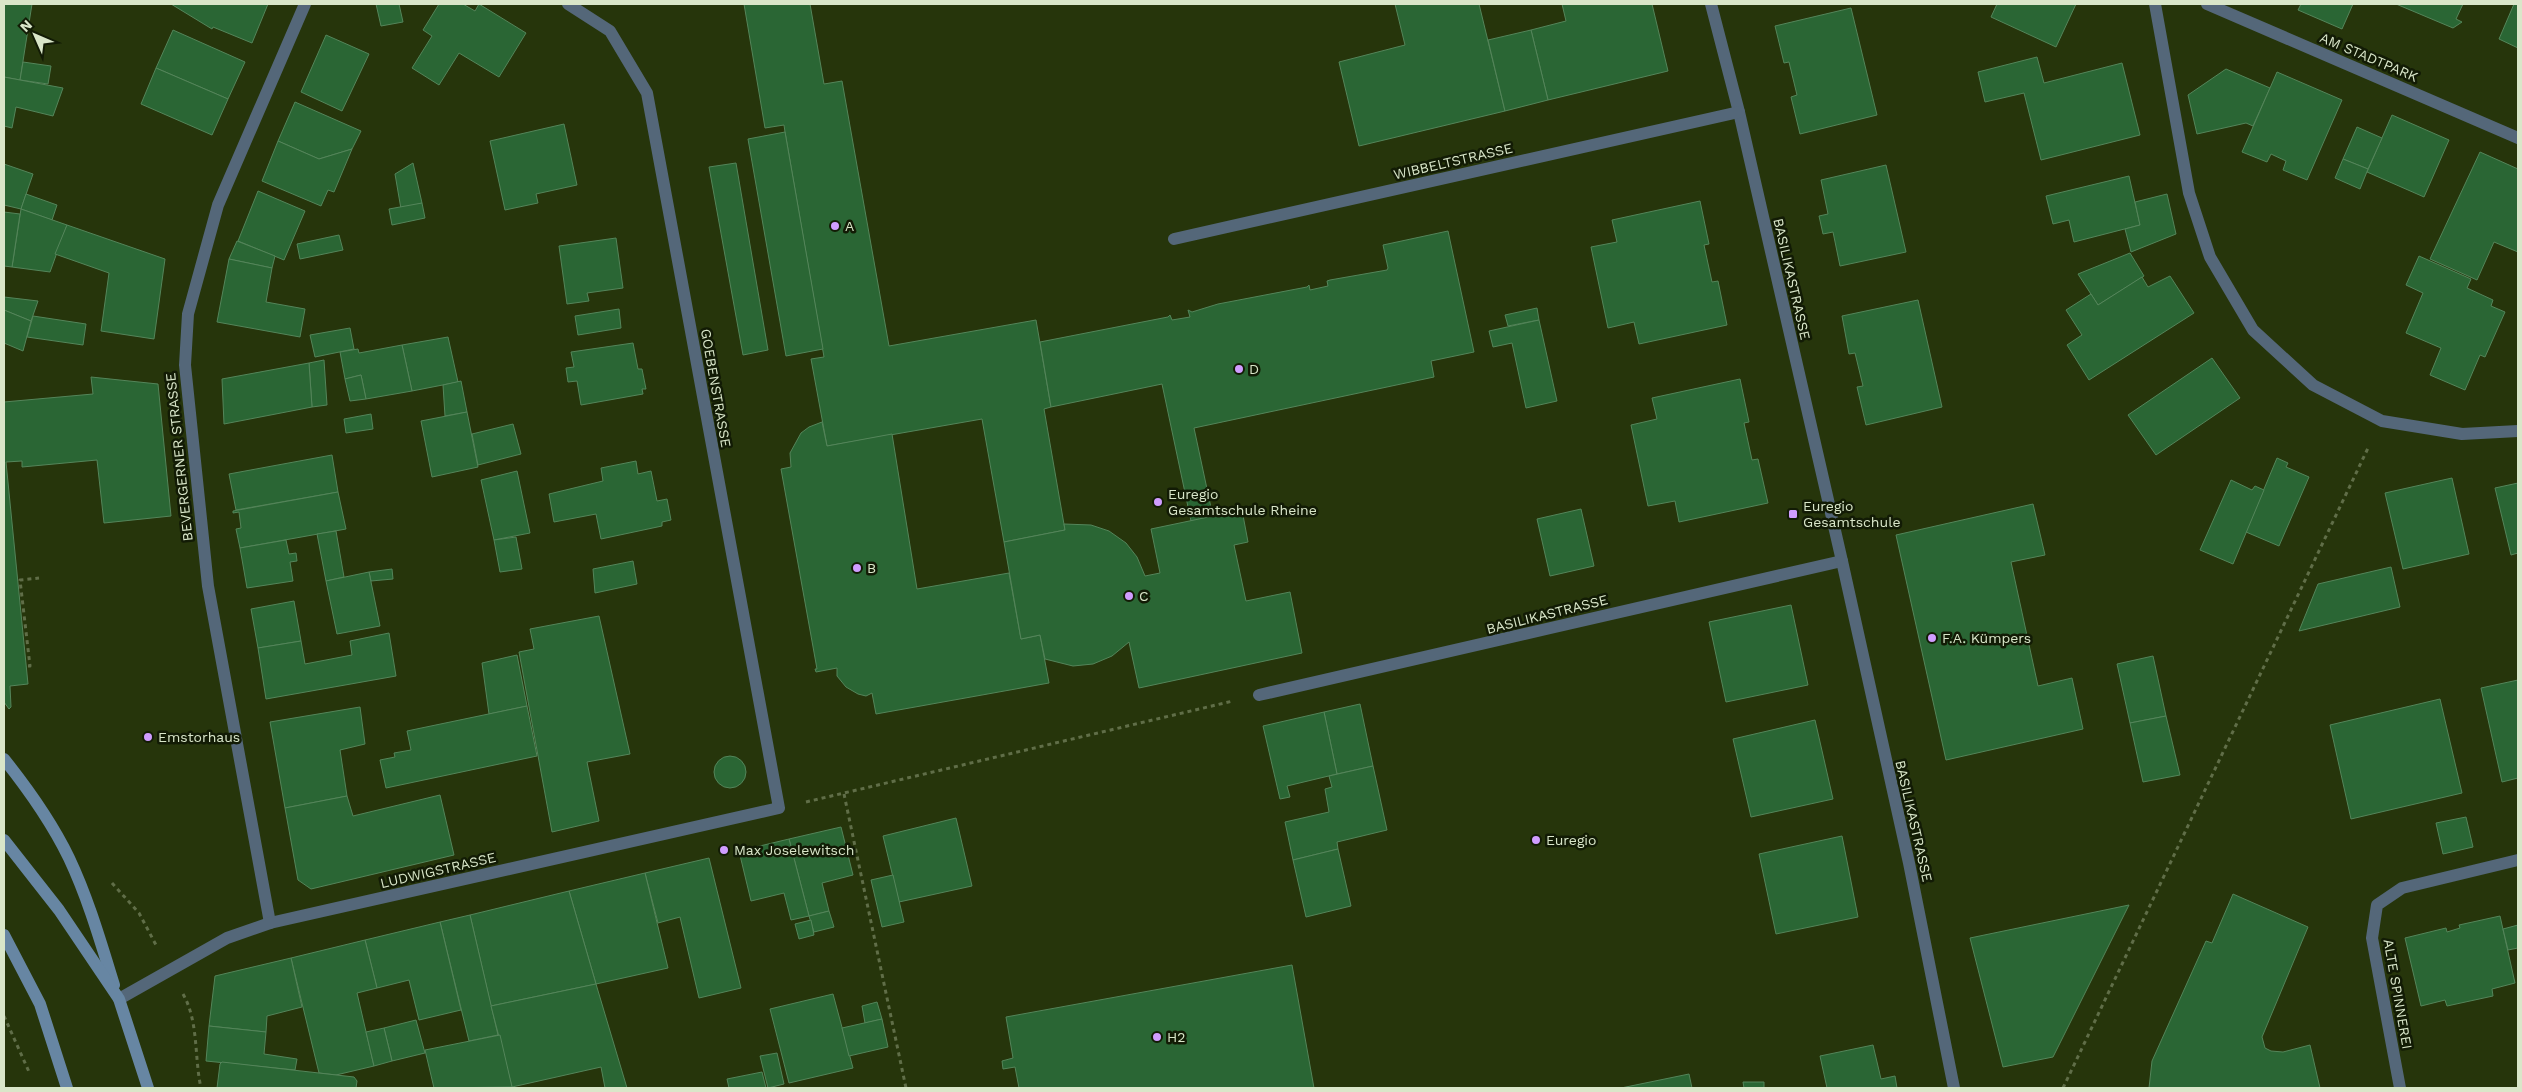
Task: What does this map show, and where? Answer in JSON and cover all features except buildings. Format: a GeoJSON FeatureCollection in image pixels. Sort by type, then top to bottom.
{"type":"FeatureCollection","features":[{"type":"Feature","properties":{"kind":"main road"},"geometry":{"type":"LineString","coordinates":[[4,759],[32,797],[69,858],[98,933],[148,1088]]}},
{"type":"Feature","properties":{"kind":"main road"},"geometry":{"type":"LineString","coordinates":[[4,840],[59,910],[119,999]]}},
{"type":"Feature","properties":{"kind":"main road"},"geometry":{"type":"LineString","coordinates":[[4,935],[40,1004],[67,1088]]}},
{"type":"Feature","properties":{"kind":"street","name":"BEVERGERNER STRASSE"},"geometry":{"type":"LineString","coordinates":[[270,924],[208,586],[185,364],[188,314],[218,205],[305,4]]}},
{"type":"Feature","properties":{"kind":"street","name":"GOEBENSTRASSE"},"geometry":{"type":"LineString","coordinates":[[568,4],[610,31],[646,93],[779,808]]}},
{"type":"Feature","properties":{"kind":"street","name":"BASILIKASTRASSE"},"geometry":{"type":"LineString","coordinates":[[1711,4],[1739,112],[1842,561],[1909,863],[1954,1088]]}},
{"type":"Feature","properties":{"kind":"street"},"geometry":{"type":"LineString","coordinates":[[2155,4],[2189,193],[2210,257],[2253,330],[2313,384],[2382,421],[2462,434],[2518,431]]}},
{"type":"Feature","properties":{"kind":"street","name":"AM STADTPARK"},"geometry":{"type":"LineString","coordinates":[[2207,4],[2518,138]]}},
{"type":"Feature","properties":{"kind":"street","name":"WIBBELTSTRASSE"},"geometry":{"type":"LineString","coordinates":[[1174,239],[1739,112]]}},
{"type":"Feature","properties":{"kind":"street","name":"BASILIKASTRASSE"},"geometry":{"type":"LineString","coordinates":[[1259,695],[1842,561]]}},
{"type":"Feature","properties":{"kind":"street","name":"LUDWIGSTRASSE"},"geometry":{"type":"LineString","coordinates":[[119,999],[227,938],[270,924],[779,808]]}},
{"type":"Feature","properties":{"kind":"street","name":"ALTE SPINNEREI"},"geometry":{"type":"LineString","coordinates":[[2400,1088],[2372,938],[2376,906],[2402,888],[2518,860]]}},
{"type":"Feature","properties":{"kind":"path"},"geometry":{"type":"LineString","coordinates":[[2062,1088],[2382,421]]}},
{"type":"Feature","properties":{"kind":"path"},"geometry":{"type":"LineString","coordinates":[[28,666],[30,666],[20,580],[39,578]]}},
{"type":"Feature","properties":{"kind":"path"},"geometry":{"type":"LineString","coordinates":[[779,808],[1259,695]]}},
{"type":"Feature","properties":{"kind":"path"},"geometry":{"type":"LineString","coordinates":[[844,794],[906,1088]]}},
{"type":"Feature","properties":{"kind":"path"},"geometry":{"type":"LineString","coordinates":[[106,876],[138,913],[192,1010],[196,1067],[201,1088]]}},
{"type":"Feature","properties":{"kind":"path"},"geometry":{"type":"LineString","coordinates":[[4,1016],[31,1076]]}},
{"type":"Feature","properties":{"kind":"place","name":"A"},"geometry":{"type":"Point","coordinates":[835,226]}},
{"type":"Feature","properties":{"kind":"place","name":"D"},"geometry":{"type":"Point","coordinates":[1239,369]}},
{"type":"Feature","properties":{"kind":"place","name":"Euregio Gesamtschule Rheine"},"geometry":{"type":"Point","coordinates":[1158,502]}},
{"type":"Feature","properties":{"kind":"place","name":"Euregio Gesamtschule"},"geometry":{"type":"Point","coordinates":[1793,514]}},
{"type":"Feature","properties":{"kind":"place","name":"B"},"geometry":{"type":"Point","coordinates":[857,568]}},
{"type":"Feature","properties":{"kind":"place","name":"C"},"geometry":{"type":"Point","coordinates":[1129,596]}},
{"type":"Feature","properties":{"kind":"place","name":"F.A. Kümpers"},"geometry":{"type":"Point","coordinates":[1932,638]}},
{"type":"Feature","properties":{"kind":"place","name":"Emstorhaus"},"geometry":{"type":"Point","coordinates":[148,737]}},
{"type":"Feature","properties":{"kind":"place","name":"Euregio"},"geometry":{"type":"Point","coordinates":[1536,840]}},
{"type":"Feature","properties":{"kind":"place","name":"Max Joselewitsch"},"geometry":{"type":"Point","coordinates":[724,850]}},
{"type":"Feature","properties":{"kind":"place","name":"H2"},"geometry":{"type":"Point","coordinates":[1157,1037]}}]}
